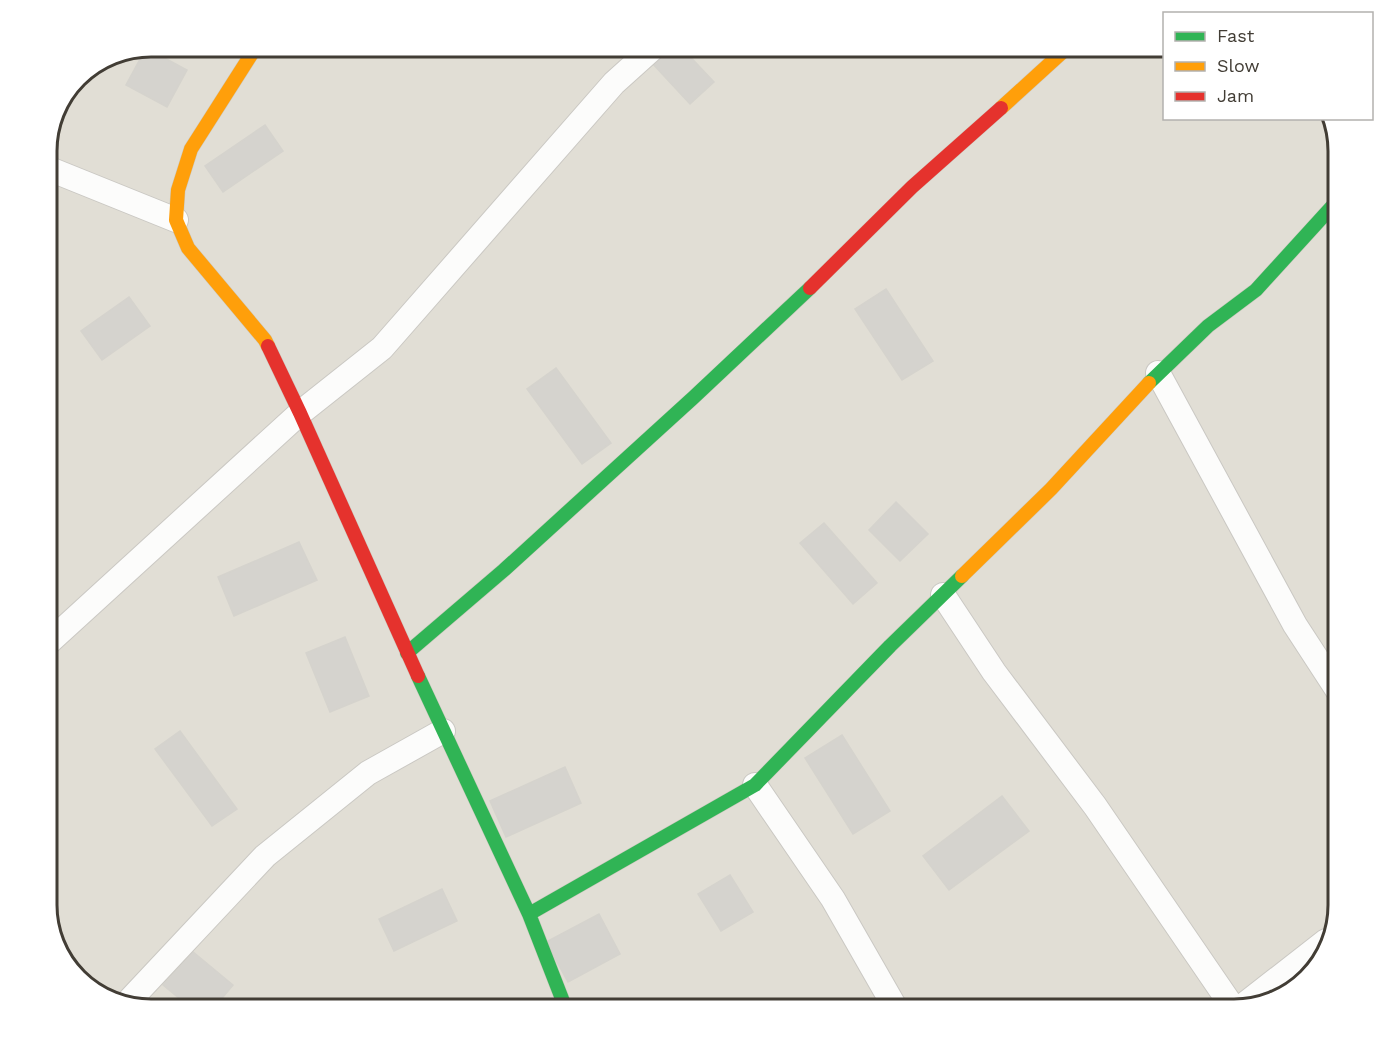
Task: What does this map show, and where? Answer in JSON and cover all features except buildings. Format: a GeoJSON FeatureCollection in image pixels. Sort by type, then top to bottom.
{"type":"FeatureCollection","features":[{"type":"Feature","properties":{"kind":"street"},"geometry":{"type":"LineString","coordinates":[[249,57],[191,149],[178,190],[176,220],[188,248],[265,340],[300,413],[406,654],[529,914],[562,999]]}},
{"type":"Feature","properties":{"kind":"street"},"geometry":{"type":"LineString","coordinates":[[57,635],[300,413],[382,348],[614,83],[642,57]]}},
{"type":"Feature","properties":{"kind":"street"},"geometry":{"type":"LineString","coordinates":[[406,654],[504,570],[694,397],[831,268],[912,187],[1056,57]]}},
{"type":"Feature","properties":{"kind":"street"},"geometry":{"type":"LineString","coordinates":[[57,172],[176,220]]}},
{"type":"Feature","properties":{"kind":"street"},"geometry":{"type":"LineString","coordinates":[[529,914],[755,785],[890,646],[1051,489],[1158,373],[1208,326],[1256,290],[1328,211]]}},
{"type":"Feature","properties":{"kind":"street"},"geometry":{"type":"LineString","coordinates":[[1158,373],[1295,625],[1328,676]]}},
{"type":"Feature","properties":{"kind":"street"},"geometry":{"type":"LineString","coordinates":[[943,596],[994,672],[1095,806],[1227,999]]}},
{"type":"Feature","properties":{"kind":"street"},"geometry":{"type":"LineString","coordinates":[[133,997],[265,856],[368,773],[443,731]]}},
{"type":"Feature","properties":{"kind":"street"},"geometry":{"type":"LineString","coordinates":[[755,785],[833,899],[890,999]]}},
{"type":"Feature","properties":{"kind":"street"},"geometry":{"type":"LineString","coordinates":[[1255,996],[1317,948]]}},
{"type":"Feature","properties":{"kind":"shaded area"},"geometry":{"type":"Polygon","coordinates":[[[151,57],[1163,57],[1163,120],[1323,120],[1328,151],[1328,905],[1323,935],[1309,962],[1291,980],[1275,989],[1252,997],[1234,999],[151,999],[121,994],[94,980],[76,962],[67,946],[60,929],[57,911],[57,145],[60,127],[76,94],[89,80],[121,62],[151,57]]]}},
{"type":"Feature","properties":{"kind":"traffic: fast"},"geometry":{"type":"LineString","coordinates":[[1149,383],[1208,326],[1256,290],[1328,211]]}},
{"type":"Feature","properties":{"kind":"traffic: fast"},"geometry":{"type":"LineString","coordinates":[[407,653],[504,570],[810,288]]}},
{"type":"Feature","properties":{"kind":"traffic: fast"},"geometry":{"type":"LineString","coordinates":[[529,914],[755,785],[890,646],[962,576]]}},
{"type":"Feature","properties":{"kind":"traffic: fast"},"geometry":{"type":"LineString","coordinates":[[418,676],[529,914],[562,999]]}},
{"type":"Feature","properties":{"kind":"traffic: slow"},"geometry":{"type":"LineString","coordinates":[[250,57],[191,149],[178,190],[176,220],[188,248],[268,346]]}},
{"type":"Feature","properties":{"kind":"traffic: slow"},"geometry":{"type":"LineString","coordinates":[[1001,108],[1057,57]]}},
{"type":"Feature","properties":{"kind":"traffic: slow"},"geometry":{"type":"LineString","coordinates":[[962,576],[1051,489],[1149,383]]}},
{"type":"Feature","properties":{"kind":"traffic: jam"},"geometry":{"type":"LineString","coordinates":[[810,288],[912,187],[1001,108]]}},
{"type":"Feature","properties":{"kind":"traffic: jam"},"geometry":{"type":"LineString","coordinates":[[268,346],[418,676]]}}]}
